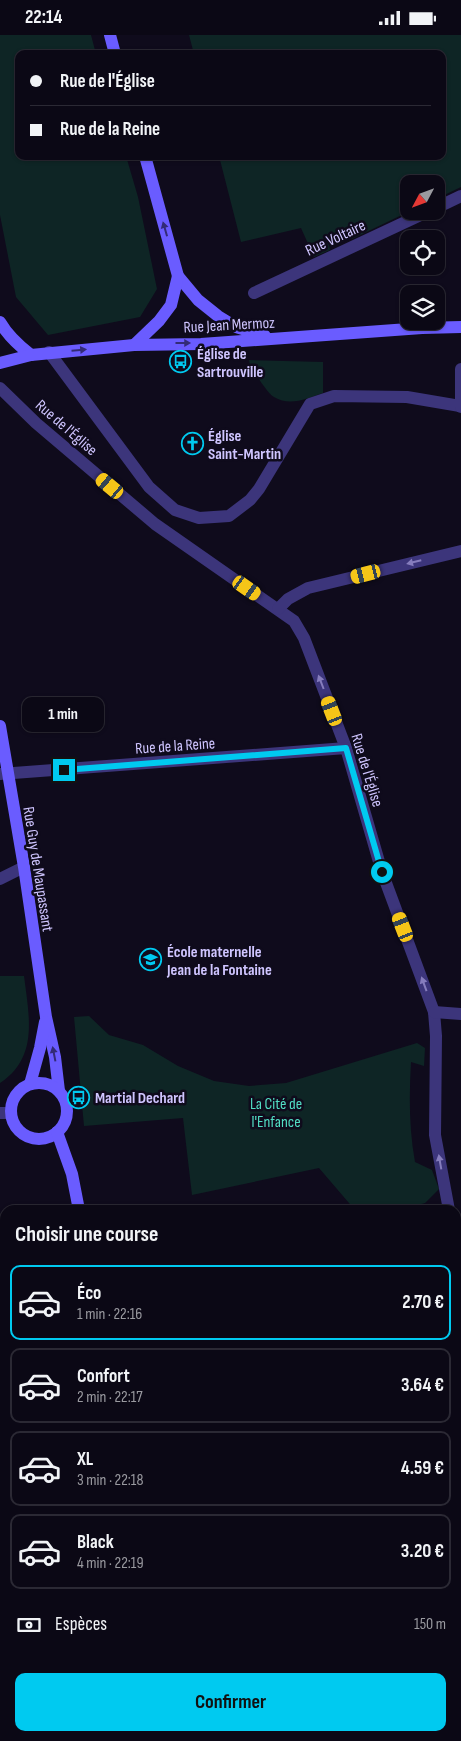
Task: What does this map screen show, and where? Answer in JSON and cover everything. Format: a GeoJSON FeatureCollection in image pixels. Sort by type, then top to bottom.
{"type":"FeatureCollection","features":[{"type":"Feature","properties":{"kind":"main road"},"geometry":{"type":"LineString","coordinates":[[110,35],[114,50]]}},
{"type":"Feature","properties":{"kind":"main road"},"geometry":{"type":"LineString","coordinates":[[145,160],[178,276],[198,300],[218,316],[236,327],[272,338]]}},
{"type":"Feature","properties":{"kind":"main road"},"geometry":{"type":"LineString","coordinates":[[134,345],[159,321],[170,305],[178,276]]}},
{"type":"Feature","properties":{"kind":"main road"},"geometry":{"type":"LineString","coordinates":[[0,322],[11,339],[31,355]]}},
{"type":"Feature","properties":{"kind":"main road","name":"Rue Jean Mermoz"},"geometry":{"type":"LineString","coordinates":[[0,363],[49,352],[134,345],[201,344],[422,328],[461,327]]}},
{"type":"Feature","properties":{"kind":"main road","name":"Rue Guy de Maupassant"},"geometry":{"type":"LineString","coordinates":[[0,726],[3,774],[24,867],[46,1017],[55,1057],[58,1091]]}},
{"type":"Feature","properties":{"kind":"main road","name":"Rue Guy de Maupassant"},"geometry":{"type":"LineString","coordinates":[[30,1084],[46,1017]]}},
{"type":"Feature","properties":{"kind":"main road"},"geometry":{"type":"LineString","coordinates":[[30,1084],[45,1084],[58,1091],[64,1099],[66,1117],[63,1125],[49,1137],[40,1139],[30,1138],[16,1128],[5,1113],[22,1088],[30,1084]]}},
{"type":"Feature","properties":{"kind":"main road"},"geometry":{"type":"LineString","coordinates":[[57,1132],[72,1174],[78,1205]]}},
{"type":"Feature","properties":{"kind":"street"},"geometry":{"type":"LineString","coordinates":[[445,204],[461,196]]}},
{"type":"Feature","properties":{"kind":"street","name":"Rue Voltaire"},"geometry":{"type":"LineString","coordinates":[[254,293],[410,220]]}},
{"type":"Feature","properties":{"kind":"street"},"geometry":{"type":"LineString","coordinates":[[49,352],[149,487],[175,510],[199,519],[229,516],[250,500],[259,489],[310,404],[334,396],[407,397],[461,407],[461,369]]}},
{"type":"Feature","properties":{"kind":"street","name":"Rue de l'Église"},"geometry":{"type":"LineString","coordinates":[[0,388],[36,423],[155,524],[294,621],[304,637],[346,748],[382,872],[434,1012],[436,1036],[435,1135],[448,1205]]}},
{"type":"Feature","properties":{"kind":"street"},"geometry":{"type":"LineString","coordinates":[[278,609],[288,599],[308,588],[461,551]]}},
{"type":"Feature","properties":{"kind":"street","name":"Rue de la Reine"},"geometry":{"type":"LineString","coordinates":[[3,774],[346,748]]}},
{"type":"Feature","properties":{"kind":"street"},"geometry":{"type":"LineString","coordinates":[[0,879],[24,867]]}},
{"type":"Feature","properties":{"kind":"street"},"geometry":{"type":"LineString","coordinates":[[434,1012],[461,1014]]}},
{"type":"Feature","properties":{"kind":"green space"},"geometry":{"type":"Polygon","coordinates":[[[0,35],[91,35],[95,50],[15,50],[15,160],[127,160],[138,197],[157,289],[140,317],[48,335],[16,297],[0,215],[0,35]]]}},
{"type":"Feature","properties":{"kind":"green space"},"geometry":{"type":"Polygon","coordinates":[[[189,35],[461,35],[461,187],[445,195],[445,175],[400,175],[400,216],[352,239],[348,235],[335,234],[330,239],[330,250],[314,257],[301,228],[241,242],[220,160],[446,160],[446,50],[193,50],[189,35]]]}},
{"type":"Feature","properties":{"kind":"green space"},"geometry":{"type":"Polygon","coordinates":[[[249,360],[323,362],[323,393],[299,401],[280,400],[271,395],[265,388],[250,366],[249,360]]]}},
{"type":"Feature","properties":{"kind":"green space"},"geometry":{"type":"Polygon","coordinates":[[[0,976],[24,976],[29,1021],[26,1048],[21,1061],[12,1073],[0,1083],[0,976]]]}},
{"type":"Feature","properties":{"kind":"green space","name":"La Cité de l'Enfance"},"geometry":{"type":"Polygon","coordinates":[[[89,1016],[109,1035],[143,1045],[178,1066],[214,1081],[249,1086],[286,1083],[417,1043],[425,1048],[424,1066],[411,1062],[410,1112],[413,1150],[415,1162],[432,1170],[439,1189],[425,1203],[418,1205],[351,1205],[319,1168],[192,1195],[183,1118],[84,1126],[74,1017],[89,1016]]]}},
{"type":"Feature","properties":{"kind":"place","name":"Église de Sartrouville"},"geometry":{"type":"Point","coordinates":[181,362]}},
{"type":"Feature","properties":{"kind":"place","name":"Église Saint-Martin"},"geometry":{"type":"Point","coordinates":[192,444]}},
{"type":"Feature","properties":{"kind":"place","name":"École maternelle Jean de la Fontaine"},"geometry":{"type":"Point","coordinates":[151,960]}},
{"type":"Feature","properties":{"kind":"place","name":"Martial Dechard"},"geometry":{"type":"Point","coordinates":[79,1097]}},
{"type":"Feature","properties":{"kind":"route"},"geometry":{"type":"LineString","coordinates":[[64,770],[346,748],[382,872]]}}]}
